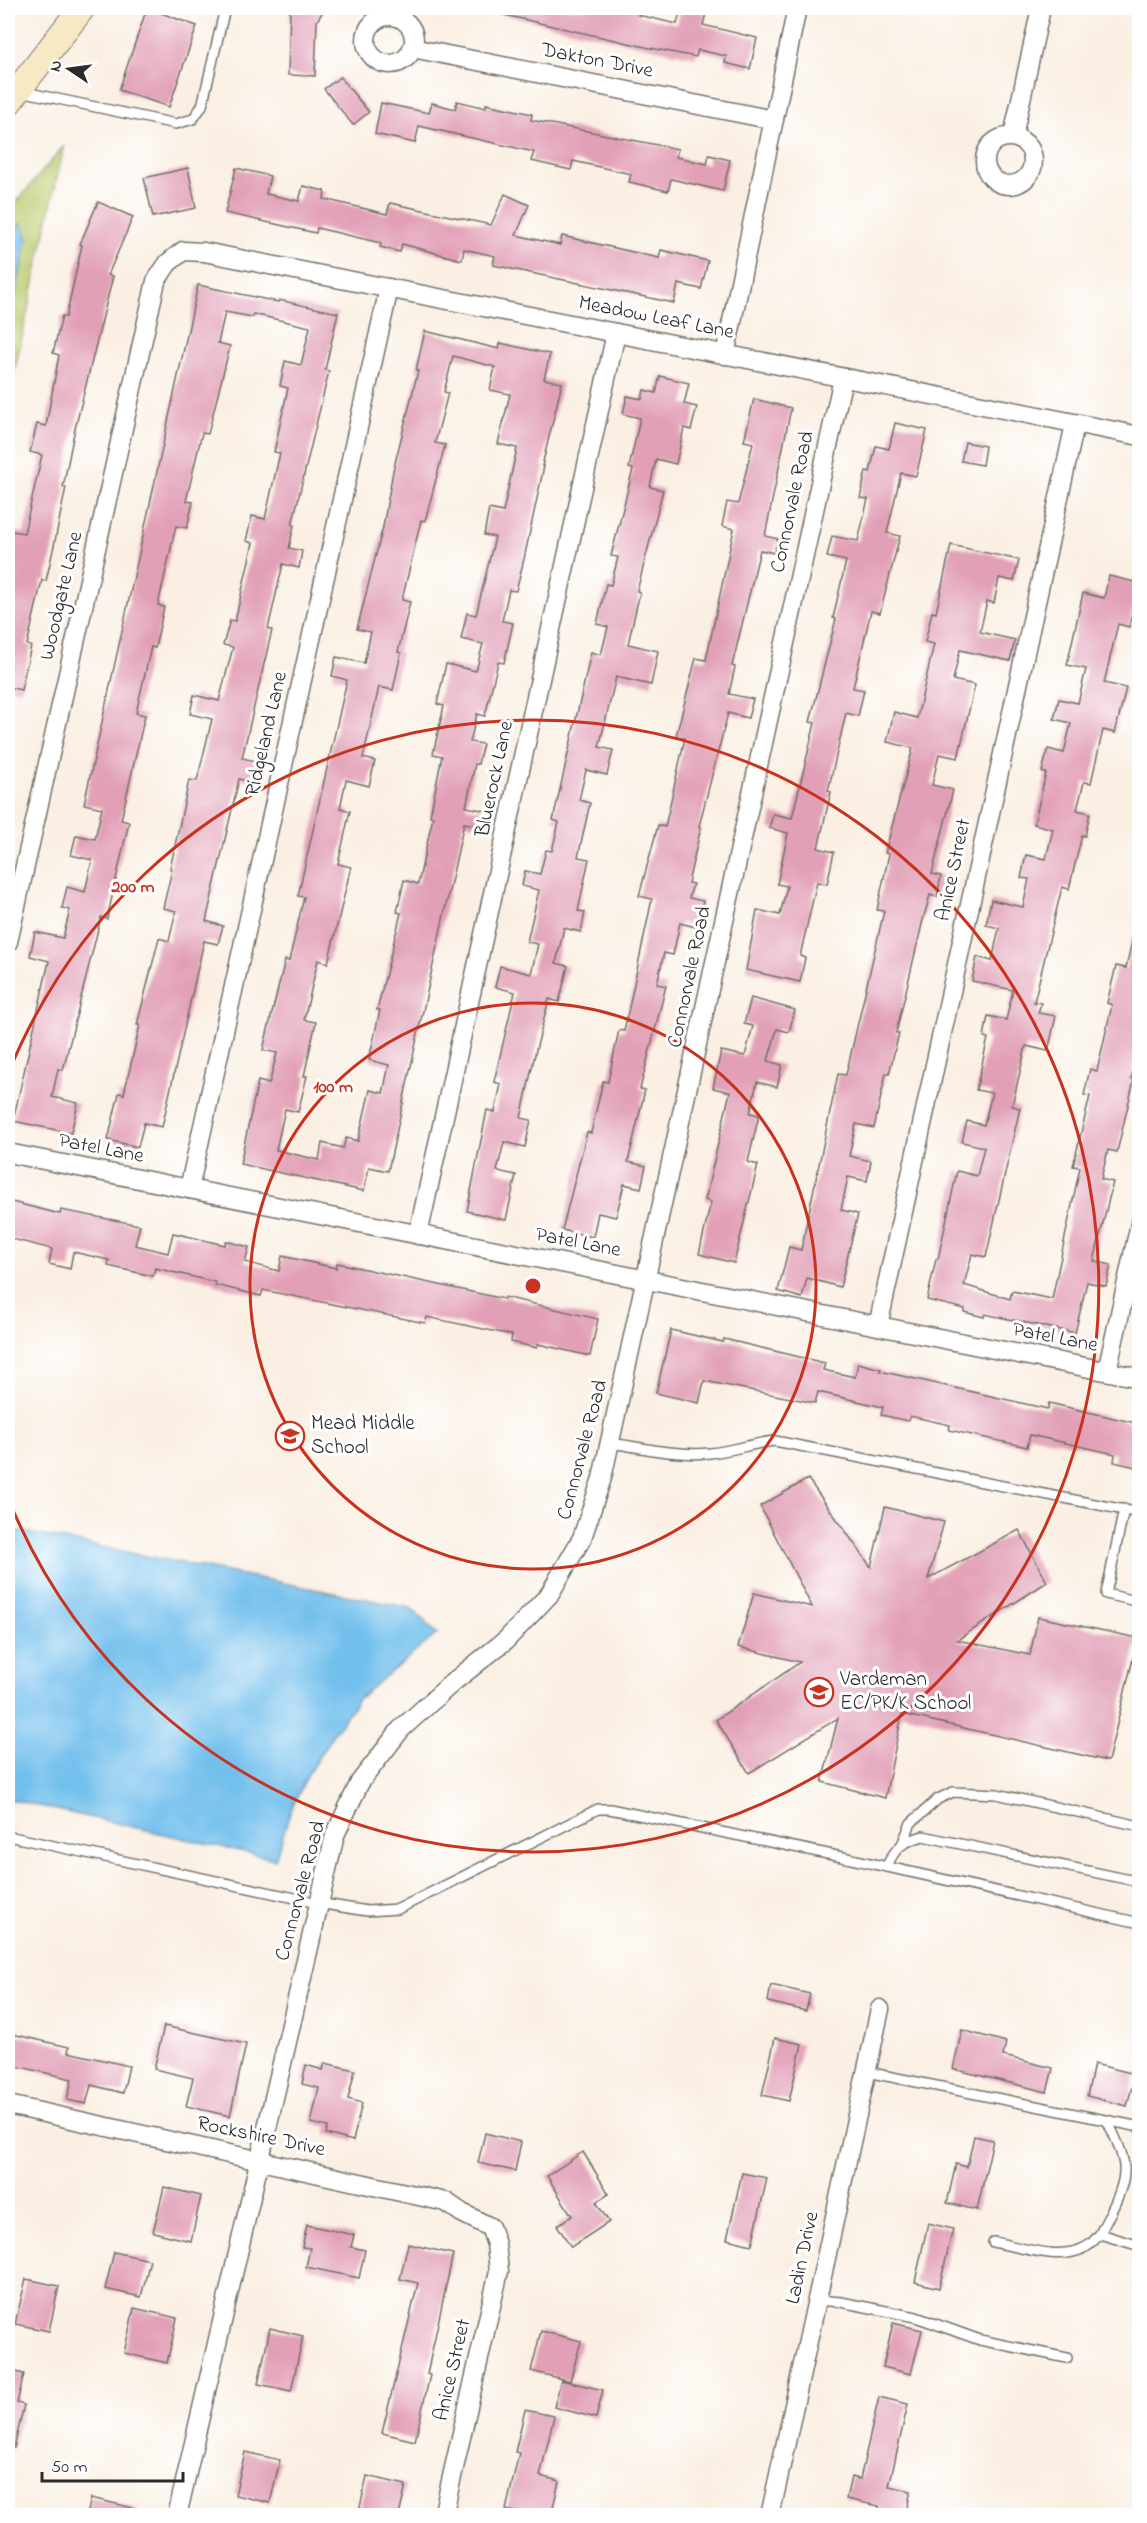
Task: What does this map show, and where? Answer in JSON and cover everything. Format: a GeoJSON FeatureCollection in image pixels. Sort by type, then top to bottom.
{"type":"FeatureCollection","features":[{"type":"Feature","properties":{"kind":"main road"},"geometry":{"type":"LineString","coordinates":[[13,97],[82,8]]}},
{"type":"Feature","properties":{"kind":"street"},"geometry":{"type":"LineString","coordinates":[[725,355],[797,8]]}},
{"type":"Feature","properties":{"kind":"street"},"geometry":{"type":"LineString","coordinates":[[1013,136],[1041,8]]}},
{"type":"Feature","properties":{"kind":"street","name":"Dakton Drive"},"geometry":{"type":"LineString","coordinates":[[412,48],[774,120]]}},
{"type":"Feature","properties":{"kind":"street","name":"Meadow Leaf Lane"},"geometry":{"type":"LineString","coordinates":[[168,263],[183,250],[204,252],[1140,436]]}},
{"type":"Feature","properties":{"kind":"street","name":"Woodgate Lane"},"geometry":{"type":"LineString","coordinates":[[8,942],[156,281],[168,263]]}},
{"type":"Feature","properties":{"kind":"street","name":"Ridgeland Lane"},"geometry":{"type":"LineString","coordinates":[[189,1189],[389,288]]}},
{"type":"Feature","properties":{"kind":"street","name":"Bluerock Lane"},"geometry":{"type":"LineString","coordinates":[[418,1234],[616,333]]}},
{"type":"Feature","properties":{"kind":"street","name":"Connorvale Road"},"geometry":{"type":"LineString","coordinates":[[177,2516],[335,1835],[360,1782],[401,1729],[452,1683],[506,1640],[549,1595],[582,1538],[611,1443],[843,378]]}},
{"type":"Feature","properties":{"kind":"street","name":"Anice Street"},"geometry":{"type":"LineString","coordinates":[[878,1326],[1075,424]]}},
{"type":"Feature","properties":{"kind":"street","name":"Patel Lane"},"geometry":{"type":"LineString","coordinates":[[8,1153],[1140,1378]]}},
{"type":"Feature","properties":{"kind":"street"},"geometry":{"type":"LineString","coordinates":[[1107,1371],[1140,1224]]}},
{"type":"Feature","properties":{"kind":"street","name":"Ladin Drive"},"geometry":{"type":"LineString","coordinates":[[770,2516],[880,2009]]}},
{"type":"Feature","properties":{"kind":"street","name":"Rockshire Drive"},"geometry":{"type":"LineString","coordinates":[[8,2105],[446,2202],[490,2227],[493,2235]]}},
{"type":"Feature","properties":{"kind":"street","name":"Anice Street"},"geometry":{"type":"LineString","coordinates":[[443,2516],[499,2271],[493,2235]]}},
{"type":"Feature","properties":{"kind":"lane"},"geometry":{"type":"LineString","coordinates":[[13,97],[176,124],[193,119],[202,106],[225,8]]}},
{"type":"Feature","properties":{"kind":"lane"},"geometry":{"type":"LineString","coordinates":[[611,1443],[682,1454],[712,1453],[753,1443],[775,1441],[1140,1513]]}},
{"type":"Feature","properties":{"kind":"lane"},"geometry":{"type":"LineString","coordinates":[[1124,1509],[1106,1594],[1140,1602]]}},
{"type":"Feature","properties":{"kind":"lane"},"geometry":{"type":"LineString","coordinates":[[886,1867],[894,1851],[903,1842],[911,1823],[938,1799],[953,1792],[997,1794],[1140,1826]]}},
{"type":"Feature","properties":{"kind":"lane"},"geometry":{"type":"LineString","coordinates":[[8,1836],[318,1903],[367,1911],[398,1909],[597,1809],[610,1809],[1140,1923]]}},
{"type":"Feature","properties":{"kind":"lane"},"geometry":{"type":"LineString","coordinates":[[903,1842],[923,1836],[1140,1882]]}},
{"type":"Feature","properties":{"kind":"lane"},"geometry":{"type":"LineString","coordinates":[[867,2072],[1140,2127]]}},
{"type":"Feature","properties":{"kind":"lane"},"geometry":{"type":"LineString","coordinates":[[993,2242],[1066,2253],[1088,2246],[1100,2234],[1120,2187],[1124,2168],[1119,2146],[1107,2121]]}},
{"type":"Feature","properties":{"kind":"lane"},"geometry":{"type":"LineString","coordinates":[[1100,2234],[1140,2246]]}},
{"type":"Feature","properties":{"kind":"lane"},"geometry":{"type":"LineString","coordinates":[[817,2300],[841,2301],[916,2317],[980,2340],[1067,2358]]}},
{"type":"Feature","properties":{"kind":"green space"},"geometry":{"type":"Polygon","coordinates":[[[64,146],[8,400],[8,212],[64,146]]]}},
{"type":"Feature","properties":{"kind":"water"},"geometry":{"type":"Polygon","coordinates":[[[21,223],[28,238],[8,326],[8,231],[21,223]]]}},
{"type":"Feature","properties":{"kind":"water"},"geometry":{"type":"Polygon","coordinates":[[[19,1531],[411,1608],[437,1634],[358,1699],[309,1772],[291,1810],[275,1859],[8,1799],[8,1536],[19,1531]]]}},
{"type":"Feature","properties":{"kind":"building"},"geometry":{"type":"Polygon","coordinates":[[[147,8],[197,26],[169,107],[119,90],[147,8]]]}},
{"type":"Feature","properties":{"kind":"building"},"geometry":{"type":"Polygon","coordinates":[[[290,8],[325,8],[317,21],[315,76],[288,75],[290,8]]]}},
{"type":"Feature","properties":{"kind":"building"},"geometry":{"type":"Polygon","coordinates":[[[501,8],[640,8],[638,15],[677,24],[681,8],[706,13],[703,25],[757,38],[750,69],[725,63],[726,56],[698,50],[696,57],[650,48],[500,14],[501,8]]]}},
{"type":"Feature","properties":{"kind":"building"},"geometry":{"type":"Polygon","coordinates":[[[340,77],[369,112],[353,125],[324,89],[340,77]]]}},
{"type":"Feature","properties":{"kind":"building"},"geometry":{"type":"Polygon","coordinates":[[[457,101],[486,108],[486,104],[532,114],[531,120],[678,149],[676,157],[707,164],[709,155],[730,160],[723,191],[671,179],[668,191],[629,182],[631,174],[573,161],[571,170],[531,161],[534,152],[419,126],[415,143],[375,134],[381,103],[429,113],[432,103],[455,109],[457,101]]]}},
{"type":"Feature","properties":{"kind":"building"},"geometry":{"type":"Polygon","coordinates":[[[188,168],[196,208],[153,217],[144,178],[188,168]]]}},
{"type":"Feature","properties":{"kind":"building"},"geometry":{"type":"Polygon","coordinates":[[[236,168],[270,176],[266,194],[299,201],[303,186],[325,191],[324,199],[387,214],[390,203],[491,225],[505,194],[529,205],[516,235],[560,245],[562,236],[659,258],[661,250],[708,261],[701,289],[678,284],[674,303],[493,265],[495,256],[464,249],[462,260],[402,244],[400,252],[380,247],[381,243],[317,228],[316,233],[225,213],[236,168]]]}},
{"type":"Feature","properties":{"kind":"building"},"geometry":{"type":"Polygon","coordinates":[[[98,202],[133,217],[108,275],[113,276],[74,433],[55,541],[46,581],[42,580],[27,645],[31,646],[21,690],[8,687],[8,550],[12,531],[24,533],[42,455],[30,452],[37,424],[46,426],[59,355],[53,353],[62,316],[66,317],[82,245],[80,244],[98,202]]]}},
{"type":"Feature","properties":{"kind":"building"},"geometry":{"type":"Polygon","coordinates":[[[198,285],[338,313],[325,370],[329,371],[292,525],[294,525],[289,548],[302,551],[299,568],[283,564],[268,629],[272,630],[242,758],[264,763],[260,784],[239,779],[206,921],[223,926],[218,944],[204,941],[162,1127],[144,1123],[138,1147],[108,1140],[119,1093],[124,1094],[140,1025],[137,1025],[159,938],[169,941],[176,911],[163,908],[172,870],[170,869],[189,780],[197,781],[212,719],[190,714],[194,695],[219,701],[233,647],[223,645],[230,620],[235,621],[253,543],[246,541],[252,516],[265,519],[280,453],[274,452],[288,388],[280,386],[285,361],[301,365],[310,327],[253,314],[253,317],[225,312],[218,343],[230,346],[208,434],[202,433],[186,501],[193,502],[187,528],[176,526],[158,605],[164,607],[155,648],[151,647],[136,713],[145,715],[121,820],[129,822],[107,919],[101,917],[63,1070],[58,1069],[52,1097],[78,1103],[71,1133],[13,1121],[49,961],[30,956],[35,932],[63,938],[70,910],[62,908],[67,887],[85,892],[92,860],[71,855],[76,835],[95,839],[102,808],[84,804],[198,285]]]}},
{"type":"Feature","properties":{"kind":"building"},"geometry":{"type":"Polygon","coordinates":[[[425,331],[499,349],[500,343],[550,354],[544,379],[562,383],[516,591],[509,590],[502,621],[513,623],[504,663],[498,662],[485,716],[477,714],[470,742],[483,744],[478,764],[475,764],[466,807],[487,811],[484,827],[464,823],[388,1171],[369,1167],[364,1191],[240,1164],[258,1081],[269,1084],[277,1053],[263,1050],[285,960],[289,961],[304,897],[298,896],[347,680],[332,676],[336,657],[364,663],[371,632],[357,629],[383,527],[393,471],[418,371],[416,370],[425,331]],[[453,356],[444,392],[448,393],[435,443],[445,445],[425,521],[421,520],[402,600],[410,602],[398,652],[401,653],[393,690],[379,687],[363,758],[375,761],[369,786],[346,780],[340,808],[350,811],[338,864],[351,867],[328,963],[318,960],[304,1020],[316,1022],[304,1076],[307,1076],[298,1112],[285,1109],[276,1150],[319,1160],[322,1143],[343,1148],[346,1138],[358,1141],[370,1090],[383,1093],[389,1065],[369,1060],[380,1010],[377,1010],[401,913],[397,912],[404,880],[418,884],[433,817],[430,816],[442,756],[433,754],[444,706],[437,704],[446,664],[476,671],[483,644],[461,639],[467,613],[476,615],[495,537],[484,535],[489,509],[503,512],[517,448],[498,444],[510,394],[490,390],[495,367],[453,356]]]}},
{"type":"Feature","properties":{"kind":"building"},"geometry":{"type":"Polygon","coordinates":[[[660,376],[689,383],[684,404],[697,407],[691,430],[684,428],[676,464],[656,459],[650,487],[663,490],[637,591],[640,592],[628,644],[658,651],[651,685],[616,677],[599,747],[613,750],[607,775],[586,770],[579,800],[590,803],[578,857],[589,859],[578,911],[585,912],[581,932],[564,928],[556,963],[568,966],[559,1002],[549,999],[535,1054],[521,1118],[531,1120],[525,1147],[504,1142],[497,1171],[516,1175],[506,1220],[467,1211],[487,1110],[495,1112],[501,1084],[494,1082],[515,992],[495,987],[500,966],[531,974],[538,944],[527,942],[539,890],[522,886],[525,871],[540,874],[546,850],[552,851],[559,822],[553,820],[591,652],[601,655],[608,627],[597,624],[606,584],[611,585],[618,557],[611,556],[633,469],[629,468],[640,418],[623,414],[627,396],[642,399],[644,390],[656,393],[660,376]]]}},
{"type":"Feature","properties":{"kind":"building"},"geometry":{"type":"Polygon","coordinates":[[[754,399],[791,408],[765,536],[778,539],[774,553],[760,550],[732,666],[735,667],[729,694],[753,699],[748,718],[728,713],[699,826],[701,827],[688,883],[693,884],[689,898],[703,901],[696,927],[680,923],[673,955],[664,953],[657,984],[666,986],[640,1089],[645,1090],[628,1162],[646,1166],[641,1188],[624,1184],[616,1217],[598,1213],[593,1237],[562,1230],[587,1132],[591,1133],[603,1081],[608,1082],[619,1030],[624,1031],[652,899],[639,896],[658,825],[665,827],[685,738],[676,736],[696,658],[706,660],[734,529],[722,526],[727,502],[738,504],[753,443],[744,441],[754,399]]]}},
{"type":"Feature","properties":{"kind":"building"},"geometry":{"type":"Polygon","coordinates":[[[895,423],[927,430],[916,476],[901,473],[887,533],[900,536],[880,613],[871,611],[853,688],[864,690],[858,716],[846,713],[828,791],[831,792],[818,848],[834,852],[827,884],[817,882],[800,956],[805,958],[800,982],[746,970],[757,910],[780,915],[787,886],[777,884],[788,833],[769,828],[773,814],[792,818],[815,723],[810,722],[836,619],[833,618],[846,561],[827,557],[832,536],[858,541],[868,499],[860,498],[866,471],[870,472],[876,446],[889,449],[895,423]]]}},
{"type":"Feature","properties":{"kind":"building"},"geometry":{"type":"Polygon","coordinates":[[[965,442],[985,446],[982,465],[961,461],[965,442]]]}},
{"type":"Feature","properties":{"kind":"building"},"geometry":{"type":"Polygon","coordinates":[[[951,545],[1019,560],[1014,581],[999,578],[994,603],[987,601],[980,632],[1015,640],[1010,661],[960,650],[953,680],[975,685],[958,758],[939,754],[932,785],[953,790],[932,874],[941,876],[937,897],[930,895],[923,920],[896,1033],[899,1033],[889,1074],[886,1073],[874,1128],[856,1124],[849,1156],[871,1161],[867,1181],[848,1177],[841,1210],[858,1214],[840,1287],[807,1278],[802,1298],[778,1291],[789,1247],[801,1250],[838,1074],[846,1075],[884,911],[877,910],[889,854],[885,853],[913,748],[887,742],[894,712],[917,718],[934,644],[925,642],[932,612],[936,613],[951,545]]]}},
{"type":"Feature","properties":{"kind":"building"},"geometry":{"type":"Polygon","coordinates":[[[1109,576],[1139,583],[1129,627],[1118,624],[1104,683],[1126,688],[1115,733],[1103,730],[1091,783],[1084,782],[1077,810],[1090,813],[1085,836],[1082,835],[1069,889],[1062,887],[1034,1002],[1041,1003],[1038,1013],[1056,1016],[1048,1051],[1026,1046],[1012,1106],[1020,1108],[986,1257],[972,1254],[964,1285],[1010,1299],[1012,1291],[1052,1299],[1080,1167],[1073,1166],[1090,1096],[1084,1095],[1090,1069],[1097,1071],[1112,1005],[1107,1003],[1116,966],[1126,968],[1133,936],[1140,937],[1140,1042],[1131,1079],[1134,1080],[1117,1152],[1108,1150],[1101,1179],[1113,1182],[1094,1261],[1111,1265],[1106,1286],[1087,1282],[1075,1333],[985,1314],[984,1317],[964,1312],[965,1309],[927,1300],[957,1171],[977,1176],[984,1147],[962,1142],[967,1121],[984,1125],[992,1093],[976,1090],[988,1038],[984,1037],[988,1016],[1006,1020],[1013,990],[972,981],[977,957],[992,961],[999,928],[986,925],[991,900],[1023,907],[1029,879],[1021,878],[1026,855],[1046,859],[1053,829],[1034,824],[1046,773],[1042,772],[1048,749],[1064,753],[1071,723],[1054,719],[1059,699],[1078,703],[1086,669],[1067,665],[1083,593],[1104,598],[1109,576]]]}},
{"type":"Feature","properties":{"kind":"building"},"geometry":{"type":"Polygon","coordinates":[[[751,998],[795,1010],[789,1032],[777,1029],[768,1061],[782,1065],[777,1087],[757,1082],[750,1113],[759,1115],[748,1162],[758,1165],[734,1263],[699,1254],[711,1202],[705,1200],[730,1092],[713,1088],[721,1051],[745,1056],[753,1026],[744,1024],[751,998]]]}},
{"type":"Feature","properties":{"kind":"building"},"geometry":{"type":"Polygon","coordinates":[[[8,1201],[60,1214],[61,1210],[140,1225],[135,1245],[168,1253],[173,1233],[225,1245],[226,1241],[249,1247],[245,1262],[279,1271],[282,1256],[336,1268],[337,1263],[504,1299],[505,1297],[598,1319],[590,1356],[538,1344],[537,1348],[511,1342],[512,1335],[427,1317],[425,1323],[263,1290],[261,1296],[155,1268],[153,1276],[108,1266],[109,1260],[73,1252],[70,1269],[49,1264],[52,1249],[8,1238],[8,1201]]]}},
{"type":"Feature","properties":{"kind":"building"},"geometry":{"type":"Polygon","coordinates":[[[671,1330],[723,1342],[724,1339],[825,1363],[823,1370],[855,1377],[858,1363],[881,1369],[880,1371],[1048,1409],[1049,1403],[1140,1424],[1140,1468],[1114,1462],[1115,1454],[1030,1435],[1027,1447],[949,1430],[950,1425],[910,1416],[908,1421],[881,1415],[883,1407],[818,1392],[815,1403],[704,1381],[699,1403],[656,1393],[671,1330]]]}},
{"type":"Feature","properties":{"kind":"building"},"geometry":{"type":"Polygon","coordinates":[[[808,1479],[871,1567],[885,1507],[944,1522],[928,1579],[1019,1530],[1047,1582],[957,1640],[1030,1655],[1038,1617],[1138,1638],[1108,1761],[902,1714],[885,1798],[822,1782],[838,1718],[749,1773],[716,1720],[800,1662],[738,1647],[754,1593],[812,1607],[760,1506],[808,1479]]]}},
{"type":"Feature","properties":{"kind":"building"},"geometry":{"type":"Polygon","coordinates":[[[771,1985],[810,1994],[806,2011],[768,2002],[771,1985]]]}},
{"type":"Feature","properties":{"kind":"building"},"geometry":{"type":"Polygon","coordinates":[[[164,2026],[246,2044],[230,2116],[186,2106],[193,2078],[154,2069],[164,2026]]]}},
{"type":"Feature","properties":{"kind":"building"},"geometry":{"type":"Polygon","coordinates":[[[962,2030],[1006,2042],[1003,2056],[1053,2068],[1047,2092],[953,2069],[962,2030]]]}},
{"type":"Feature","properties":{"kind":"building"},"geometry":{"type":"Polygon","coordinates":[[[8,2033],[69,2047],[68,2052],[129,2066],[123,2093],[91,2085],[86,2104],[67,2100],[72,2079],[8,2064],[8,2033]]]}},
{"type":"Feature","properties":{"kind":"building"},"geometry":{"type":"Polygon","coordinates":[[[775,2038],[802,2044],[789,2101],[762,2095],[775,2038]]]}},
{"type":"Feature","properties":{"kind":"building"},"geometry":{"type":"Polygon","coordinates":[[[325,2063],[355,2070],[348,2099],[362,2103],[353,2141],[326,2134],[328,2127],[311,2123],[319,2088],[302,2084],[306,2065],[323,2070],[325,2063]]]}},
{"type":"Feature","properties":{"kind":"building"},"geometry":{"type":"Polygon","coordinates":[[[1094,2064],[1135,2074],[1127,2106],[1087,2096],[1094,2064]]]}},
{"type":"Feature","properties":{"kind":"building"},"geometry":{"type":"Polygon","coordinates":[[[485,2133],[521,2142],[515,2171],[478,2163],[485,2133]]]}},
{"type":"Feature","properties":{"kind":"building"},"geometry":{"type":"Polygon","coordinates":[[[974,2136],[993,2140],[977,2210],[947,2203],[956,2164],[967,2167],[974,2136]]]}},
{"type":"Feature","properties":{"kind":"building"},"geometry":{"type":"Polygon","coordinates":[[[583,2152],[609,2194],[596,2202],[609,2222],[571,2247],[557,2225],[572,2216],[547,2176],[583,2152]]]}},
{"type":"Feature","properties":{"kind":"building"},"geometry":{"type":"Polygon","coordinates":[[[742,2173],[767,2178],[752,2245],[727,2239],[742,2173]]]}},
{"type":"Feature","properties":{"kind":"building"},"geometry":{"type":"Polygon","coordinates":[[[164,2187],[201,2196],[191,2241],[153,2232],[164,2187]]]}},
{"type":"Feature","properties":{"kind":"building"},"geometry":{"type":"Polygon","coordinates":[[[928,2223],[953,2229],[939,2288],[915,2282],[928,2223]]]}},
{"type":"Feature","properties":{"kind":"building"},"geometry":{"type":"Polygon","coordinates":[[[307,2225],[354,2235],[351,2247],[365,2250],[359,2278],[306,2267],[310,2248],[302,2247],[307,2225]]]}},
{"type":"Feature","properties":{"kind":"building"},"geometry":{"type":"Polygon","coordinates":[[[408,2244],[453,2254],[415,2441],[382,2433],[418,2283],[400,2279],[408,2244]]]}},
{"type":"Feature","properties":{"kind":"building"},"geometry":{"type":"Polygon","coordinates":[[[114,2252],[150,2260],[141,2297],[105,2289],[114,2252]]]}},
{"type":"Feature","properties":{"kind":"building"},"geometry":{"type":"Polygon","coordinates":[[[26,2279],[59,2286],[49,2331],[15,2324],[26,2279]]]}},
{"type":"Feature","properties":{"kind":"building"},"geometry":{"type":"Polygon","coordinates":[[[134,2308],[177,2318],[167,2363],[124,2353],[134,2308]]]}},
{"type":"Feature","properties":{"kind":"building"},"geometry":{"type":"Polygon","coordinates":[[[893,2323],[922,2330],[911,2374],[883,2367],[893,2323]]]}},
{"type":"Feature","properties":{"kind":"building"},"geometry":{"type":"Polygon","coordinates":[[[270,2328],[303,2336],[291,2391],[258,2384],[270,2328]]]}},
{"type":"Feature","properties":{"kind":"building"},"geometry":{"type":"Polygon","coordinates":[[[541,2331],[581,2341],[570,2381],[531,2371],[541,2331]]]}},
{"type":"Feature","properties":{"kind":"building"},"geometry":{"type":"Polygon","coordinates":[[[8,2370],[24,2374],[17,2403],[24,2405],[14,2448],[8,2448],[8,2370]]]}},
{"type":"Feature","properties":{"kind":"building"},"geometry":{"type":"Polygon","coordinates":[[[561,2380],[603,2390],[596,2418],[554,2407],[561,2380]]]}},
{"type":"Feature","properties":{"kind":"building"},"geometry":{"type":"Polygon","coordinates":[[[879,2397],[908,2404],[889,2486],[911,2491],[905,2516],[877,2516],[879,2506],[846,2499],[851,2477],[860,2479],[879,2397]]]}},
{"type":"Feature","properties":{"kind":"building"},"geometry":{"type":"Polygon","coordinates":[[[525,2410],[554,2416],[540,2476],[559,2481],[551,2516],[530,2516],[506,2510],[519,2453],[515,2452],[525,2410]]]}},
{"type":"Feature","properties":{"kind":"building"},"geometry":{"type":"Polygon","coordinates":[[[245,2452],[280,2460],[270,2503],[235,2495],[245,2452]]]}},
{"type":"Feature","properties":{"kind":"building"},"geometry":{"type":"Polygon","coordinates":[[[367,2476],[406,2485],[399,2516],[358,2516],[367,2476]]]}},
{"type":"Feature","properties":{"kind":"building"},"geometry":{"type":"Polygon","coordinates":[[[91,2498],[138,2509],[137,2516],[87,2516],[91,2498]]]}},
{"type":"Feature","properties":{"kind":"place","name":"Mead Middle School"},"geometry":{"type":"Point","coordinates":[290,1436]}},
{"type":"Feature","properties":{"kind":"place","name":"Vardeman EC/PK/K School"},"geometry":{"type":"Point","coordinates":[819,1692]}}]}
